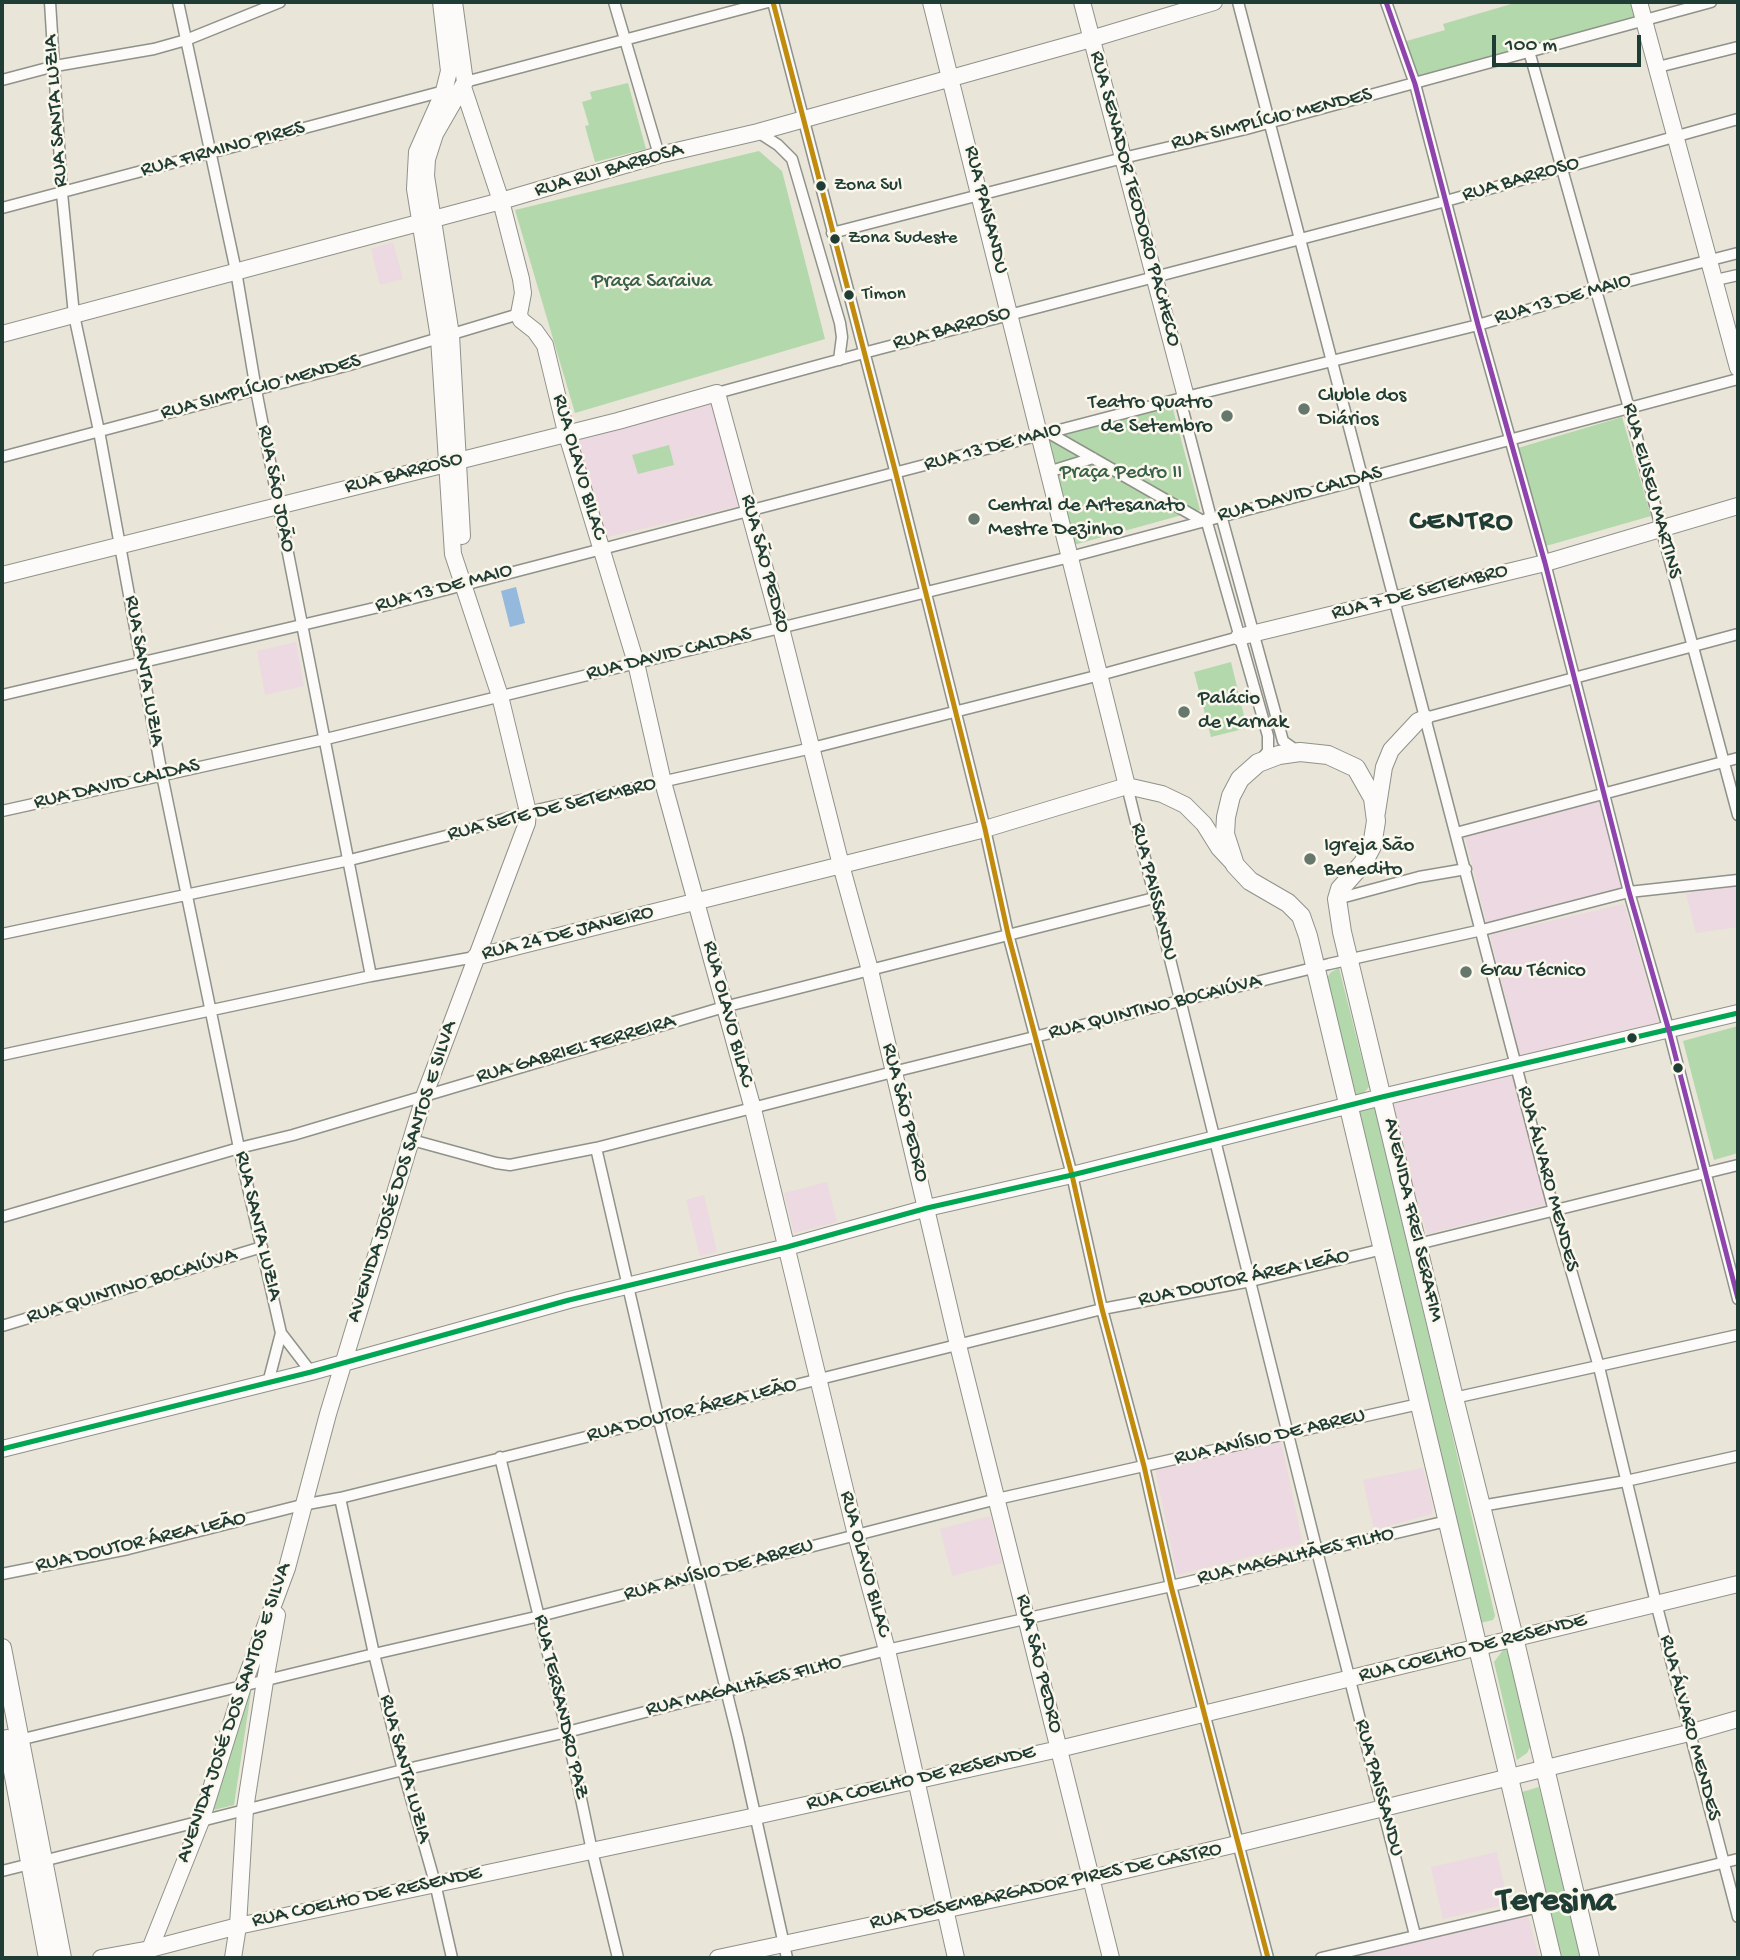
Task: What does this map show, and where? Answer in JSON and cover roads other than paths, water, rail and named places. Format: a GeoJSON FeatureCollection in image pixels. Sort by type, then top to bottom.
{"type":"FeatureCollection","features":[{"type":"Feature","properties":{"kind":"main road"},"geometry":{"type":"LineString","coordinates":[[1235,865],[1225,834],[1231,796],[1240,779],[1258,763],[1279,755],[1300,752],[1328,755],[1356,768],[1373,798],[1376,821],[1371,846],[1363,863],[1340,889],[1337,899]]}},
{"type":"Feature","properties":{"kind":"main road","name":"AVENIDA FREI SERAFIM"},"geometry":{"type":"LineString","coordinates":[[1235,865],[1250,881],[1289,903],[1301,916],[1316,967],[1552,1958]]}},
{"type":"Feature","properties":{"kind":"main road","name":"AVENIDA FREI SERAFIM"},"geometry":{"type":"LineString","coordinates":[[1337,899],[1349,960],[1590,1958]]}},
{"type":"Feature","properties":{"kind":"main road"},"geometry":{"type":"LineString","coordinates":[[2,1648],[10,1743]]}},
{"type":"Feature","properties":{"kind":"main road"},"geometry":{"type":"LineString","coordinates":[[2,1712],[36,1863],[62,1958]]}},
{"type":"Feature","properties":{"kind":"main road"},"geometry":{"type":"LineString","coordinates":[[36,1863],[48,1958]]}},
{"type":"Feature","properties":{"kind":"street","name":"RUA SANTA LUZIA"},"geometry":{"type":"LineString","coordinates":[[50,2],[62,193],[74,315],[99,432],[162,775],[239,1148],[281,1333],[311,1372]]}},
{"type":"Feature","properties":{"kind":"street","name":"RUA SÃO JOÃO"},"geometry":{"type":"LineString","coordinates":[[178,2],[236,271],[278,506],[371,976]]}},
{"type":"Feature","properties":{"kind":"street"},"geometry":{"type":"LineString","coordinates":[[2,80],[55,66],[134,54],[186,40],[280,2]]}},
{"type":"Feature","properties":{"kind":"street","name":"AVENIDA JOSÉ DOS SANTOS E SILVA"},"geometry":{"type":"LineString","coordinates":[[427,220],[415,189],[417,152],[444,91],[449,71],[441,2]]}},
{"type":"Feature","properties":{"kind":"street"},"geometry":{"type":"LineString","coordinates":[[454,2],[464,85],[501,201],[523,293],[519,314]]}},
{"type":"Feature","properties":{"kind":"street"},"geometry":{"type":"LineString","coordinates":[[614,2],[659,155]]}},
{"type":"Feature","properties":{"kind":"street"},"geometry":{"type":"LineString","coordinates":[[464,85],[771,2],[926,592],[985,829],[1008,934],[1072,1175],[1102,1309],[1144,1466],[1171,1586],[1268,1958]]}},
{"type":"Feature","properties":{"kind":"street","name":"RUA PAISANDU"},"geometry":{"type":"LineString","coordinates":[[931,2],[1044,435],[1048,472],[1127,786]]}},
{"type":"Feature","properties":{"kind":"street","name":"RUA SENADOR TEODORO PACHECO"},"geometry":{"type":"LineString","coordinates":[[1082,2],[1154,276],[1210,518]]}},
{"type":"Feature","properties":{"kind":"street","name":"RUA RUI BARBOSA"},"geometry":{"type":"LineString","coordinates":[[2,334],[501,201],[659,155],[758,132],[1214,2]]}},
{"type":"Feature","properties":{"kind":"street","name":"RUA ÁLVARO MENDES"},"geometry":{"type":"LineString","coordinates":[[1238,2],[1554,1211],[1599,1367],[1656,1603],[1738,1917]]}},
{"type":"Feature","properties":{"kind":"street"},"geometry":{"type":"LineString","coordinates":[[1386,2],[1415,84],[1478,325],[1545,563],[1603,793],[1670,1031],[1738,1299]]}},
{"type":"Feature","properties":{"kind":"street"},"geometry":{"type":"LineString","coordinates":[[1639,2],[1738,368]]}},
{"type":"Feature","properties":{"kind":"street","name":"RUA SIMPLÍCIO MENDES"},"geometry":{"type":"LineString","coordinates":[[832,233],[1415,84],[1711,2]]}},
{"type":"Feature","properties":{"kind":"street"},"geometry":{"type":"LineString","coordinates":[[1658,67],[1738,47]]}},
{"type":"Feature","properties":{"kind":"street","name":"RUA ELISEU MARTINS"},"geometry":{"type":"LineString","coordinates":[[1529,51],[1629,408],[1738,815]]}},
{"type":"Feature","properties":{"kind":"street","name":"AVENIDA JOSÉ DOS SANTOS E SILVA"},"geometry":{"type":"LineString","coordinates":[[146,1954],[201,1821],[243,1686],[287,1568],[302,1505],[425,1094],[527,823],[528,812],[500,696],[453,554],[453,461],[445,337],[427,220],[426,176],[427,159],[435,134],[464,85]]}},
{"type":"Feature","properties":{"kind":"street","name":"RUA FIRMINO PIRES"},"geometry":{"type":"LineString","coordinates":[[2,208],[444,91]]}},
{"type":"Feature","properties":{"kind":"street","name":"RUA BARROSO"},"geometry":{"type":"LineString","coordinates":[[2,575],[717,393],[1446,201],[1738,119]]}},
{"type":"Feature","properties":{"kind":"street"},"geometry":{"type":"LineString","coordinates":[[758,132],[778,145],[792,159],[840,323],[842,337],[839,360]]}},
{"type":"Feature","properties":{"kind":"street","name":"RUA 13 DE MAIO"},"geometry":{"type":"LineString","coordinates":[[2,695],[383,606],[463,583],[896,474],[1183,398],[1478,325],[1594,290],[1738,253]]}},
{"type":"Feature","properties":{"kind":"street"},"geometry":{"type":"LineString","coordinates":[[1716,280],[1738,275]]}},
{"type":"Feature","properties":{"kind":"street","name":"RUA SIMPLÍCIO MENDES"},"geometry":{"type":"LineString","coordinates":[[2,457],[349,365],[519,314]]}},
{"type":"Feature","properties":{"kind":"street","name":"RUA OLAVO BILAC"},"geometry":{"type":"LineString","coordinates":[[519,314],[521,320],[535,331],[545,345],[566,432],[636,663],[663,782],[753,1109],[856,1535],[887,1650],[956,1958]]}},
{"type":"Feature","properties":{"kind":"street","name":"RUA DAVID CALDAS"},"geometry":{"type":"LineString","coordinates":[[2,811],[326,740],[1070,557],[1738,379]]}},
{"type":"Feature","properties":{"kind":"street","name":"RUA SÃO PEDRO"},"geometry":{"type":"LineString","coordinates":[[717,393],[870,970],[958,1345],[1111,1958]]}},
{"type":"Feature","properties":{"kind":"street"},"geometry":{"type":"LineString","coordinates":[[1044,435],[1210,518],[1226,536],[1236,575],[1256,698],[1269,745],[1258,763]]}},
{"type":"Feature","properties":{"kind":"street"},"geometry":{"type":"LineString","coordinates":[[1048,472],[1093,458]]}},
{"type":"Feature","properties":{"kind":"street","name":"RUA 7 DE SETEMBRO"},"geometry":{"type":"LineString","coordinates":[[1100,676],[1246,635],[1545,563],[1738,506]]}},
{"type":"Feature","properties":{"kind":"street"},"geometry":{"type":"LineString","coordinates":[[1210,518],[1212,540],[1223,579],[1270,694],[1283,741],[1300,752]]}},
{"type":"Feature","properties":{"kind":"street"},"geometry":{"type":"LineString","coordinates":[[1212,540],[1226,536]]}},
{"type":"Feature","properties":{"kind":"street"},"geometry":{"type":"LineString","coordinates":[[1223,579],[1236,575]]}},
{"type":"Feature","properties":{"kind":"street"},"geometry":{"type":"LineString","coordinates":[[1376,821],[1381,781],[1391,750],[1418,720],[1738,634]]}},
{"type":"Feature","properties":{"kind":"street","name":"RUA SETE DE SETEMBRO"},"geometry":{"type":"LineString","coordinates":[[2,934],[350,860],[528,812],[812,748],[1100,676]]}},
{"type":"Feature","properties":{"kind":"street"},"geometry":{"type":"LineString","coordinates":[[1256,698],[1270,694]]}},
{"type":"Feature","properties":{"kind":"street"},"geometry":{"type":"LineString","coordinates":[[1456,833],[1738,758]]}},
{"type":"Feature","properties":{"kind":"street"},"geometry":{"type":"LineString","coordinates":[[1127,786],[1162,794],[1185,805],[1204,824],[1219,848],[1235,865]]}},
{"type":"Feature","properties":{"kind":"street","name":"RUA 24 DE JANEIRO"},"geometry":{"type":"LineString","coordinates":[[2,1055],[371,976],[475,957],[985,829],[1127,786]]}},
{"type":"Feature","properties":{"kind":"street","name":"RUA PAISSANDU"},"geometry":{"type":"LineString","coordinates":[[1127,786],[1415,1935]]}},
{"type":"Feature","properties":{"kind":"street"},"geometry":{"type":"LineString","coordinates":[[1363,863],[1361,877],[1367,892]]}},
{"type":"Feature","properties":{"kind":"street"},"geometry":{"type":"LineString","coordinates":[[1337,899],[1419,877],[1466,869]]}},
{"type":"Feature","properties":{"kind":"street","name":"RUA QUINTINO BOCAIÚVA"},"geometry":{"type":"LineString","coordinates":[[412,1140],[510,1165],[596,1148],[1316,967],[1482,930],[1629,892],[1738,880]]}},
{"type":"Feature","properties":{"kind":"street","name":"RUA GABRIEL FERREIRA"},"geometry":{"type":"LineString","coordinates":[[2,1217],[239,1148],[293,1135],[724,1007],[1154,898]]}},
{"type":"Feature","properties":{"kind":"street"},"geometry":{"type":"LineString","coordinates":[[2,1449],[311,1372],[569,1300],[787,1247],[927,1208],[1738,1013]]}},
{"type":"Feature","properties":{"kind":"street"},"geometry":{"type":"LineString","coordinates":[[596,1148],[659,1420],[727,1692],[785,1951]]}},
{"type":"Feature","properties":{"kind":"street"},"geometry":{"type":"LineString","coordinates":[[1418,1244],[1738,1165]]}},
{"type":"Feature","properties":{"kind":"street","name":"RUA QUINTINO BOCAIÚVA"},"geometry":{"type":"LineString","coordinates":[[2,1326],[262,1247]]}},
{"type":"Feature","properties":{"kind":"street","name":"RUA DOUTOR ÁREA LEÃO"},"geometry":{"type":"LineString","coordinates":[[2,1574],[128,1549],[340,1498],[1102,1309],[1251,1281],[1383,1249]]}},
{"type":"Feature","properties":{"kind":"street","name":"RUA SANTA LUZIA"},"geometry":{"type":"LineString","coordinates":[[268,1383],[281,1333]]}},
{"type":"Feature","properties":{"kind":"street"},"geometry":{"type":"LineString","coordinates":[[1454,1398],[1738,1335]]}},
{"type":"Feature","properties":{"kind":"street","name":"RUA ANÍSIO DE ABREU"},"geometry":{"type":"LineString","coordinates":[[10,1743],[699,1577],[997,1499],[1419,1405]]}},
{"type":"Feature","properties":{"kind":"street"},"geometry":{"type":"LineString","coordinates":[[1481,1506],[1626,1480],[1738,1456]]}},
{"type":"Feature","properties":{"kind":"street","name":"RUA TERSANDRO PAZ"},"geometry":{"type":"LineString","coordinates":[[500,1457],[540,1616],[618,1958]]}},
{"type":"Feature","properties":{"kind":"street","name":"RUA SANTA LUZIA"},"geometry":{"type":"LineString","coordinates":[[340,1498],[374,1654],[435,1883],[452,1958]]}},
{"type":"Feature","properties":{"kind":"street","name":"RUA MAGALHÃES FILHO"},"geometry":{"type":"LineString","coordinates":[[2,1871],[887,1650],[1447,1521]]}},
{"type":"Feature","properties":{"kind":"street"},"geometry":{"type":"LineString","coordinates":[[233,1958],[238,1926],[246,1809],[265,1681],[287,1568]]}},
{"type":"Feature","properties":{"kind":"street","name":"RUA COELHO DE RESENDE"},"geometry":{"type":"LineString","coordinates":[[101,1958],[146,1954],[238,1926],[1059,1749],[1738,1584]]}},
{"type":"Feature","properties":{"kind":"street","name":"RUA DESEMBARGADOR PIRES DE CASTRO"},"geometry":{"type":"LineString","coordinates":[[718,1958],[785,1951],[946,1910],[1510,1778],[1738,1719]]}},
{"type":"Feature","properties":{"kind":"street"},"geometry":{"type":"LineString","coordinates":[[1575,1899],[1738,1859]]}},
{"type":"Feature","properties":{"kind":"street"},"geometry":{"type":"LineString","coordinates":[[1321,1958],[1539,1906]]}},
{"type":"Feature","properties":{"kind":"water"},"geometry":{"type":"Polygon","coordinates":[[[516,587],[525,623],[510,627],[501,591],[516,587]]]}},
{"type":"Feature","properties":{"kind":"place","name":"Zona Sul"},"geometry":{"type":"Point","coordinates":[821,186]}},
{"type":"Feature","properties":{"kind":"place","name":"Zona Sudeste"},"geometry":{"type":"Point","coordinates":[835,239]}},
{"type":"Feature","properties":{"kind":"place","name":"Timon"},"geometry":{"type":"Point","coordinates":[849,295]}},
{"type":"Feature","properties":{"kind":"place","name":"Cluble dos Diários"},"geometry":{"type":"Point","coordinates":[1304,409]}},
{"type":"Feature","properties":{"kind":"place","name":"Teatro Quatro de Setembro"},"geometry":{"type":"Point","coordinates":[1227,416]}},
{"type":"Feature","properties":{"kind":"place","name":"Central de Artesanato Mestre Dezinho"},"geometry":{"type":"Point","coordinates":[974,519]}},
{"type":"Feature","properties":{"kind":"place","name":"Palácio de Karnak"},"geometry":{"type":"Point","coordinates":[1184,712]}},
{"type":"Feature","properties":{"kind":"place","name":"Igreja São Benedito"},"geometry":{"type":"Point","coordinates":[1310,859]}},
{"type":"Feature","properties":{"kind":"place","name":"Grau Técnico"},"geometry":{"type":"Point","coordinates":[1466,972]}},
{"type":"Feature","properties":{"kind":"district","name":"CENTRO"},"geometry":{"type":"Point","coordinates":[1462,524]}},
{"type":"Feature","properties":{"kind":"district","name":"Teresina"},"geometry":{"type":"Point","coordinates":[1556,1904]}},
{"type":"Feature","properties":{"kind":"park label","name":"Praça Saraiva"},"geometry":{"type":"Point","coordinates":[652,283]}},
{"type":"Feature","properties":{"kind":"park label","name":"Praça Pedro II"},"geometry":{"type":"Point","coordinates":[1121,474]}}]}
